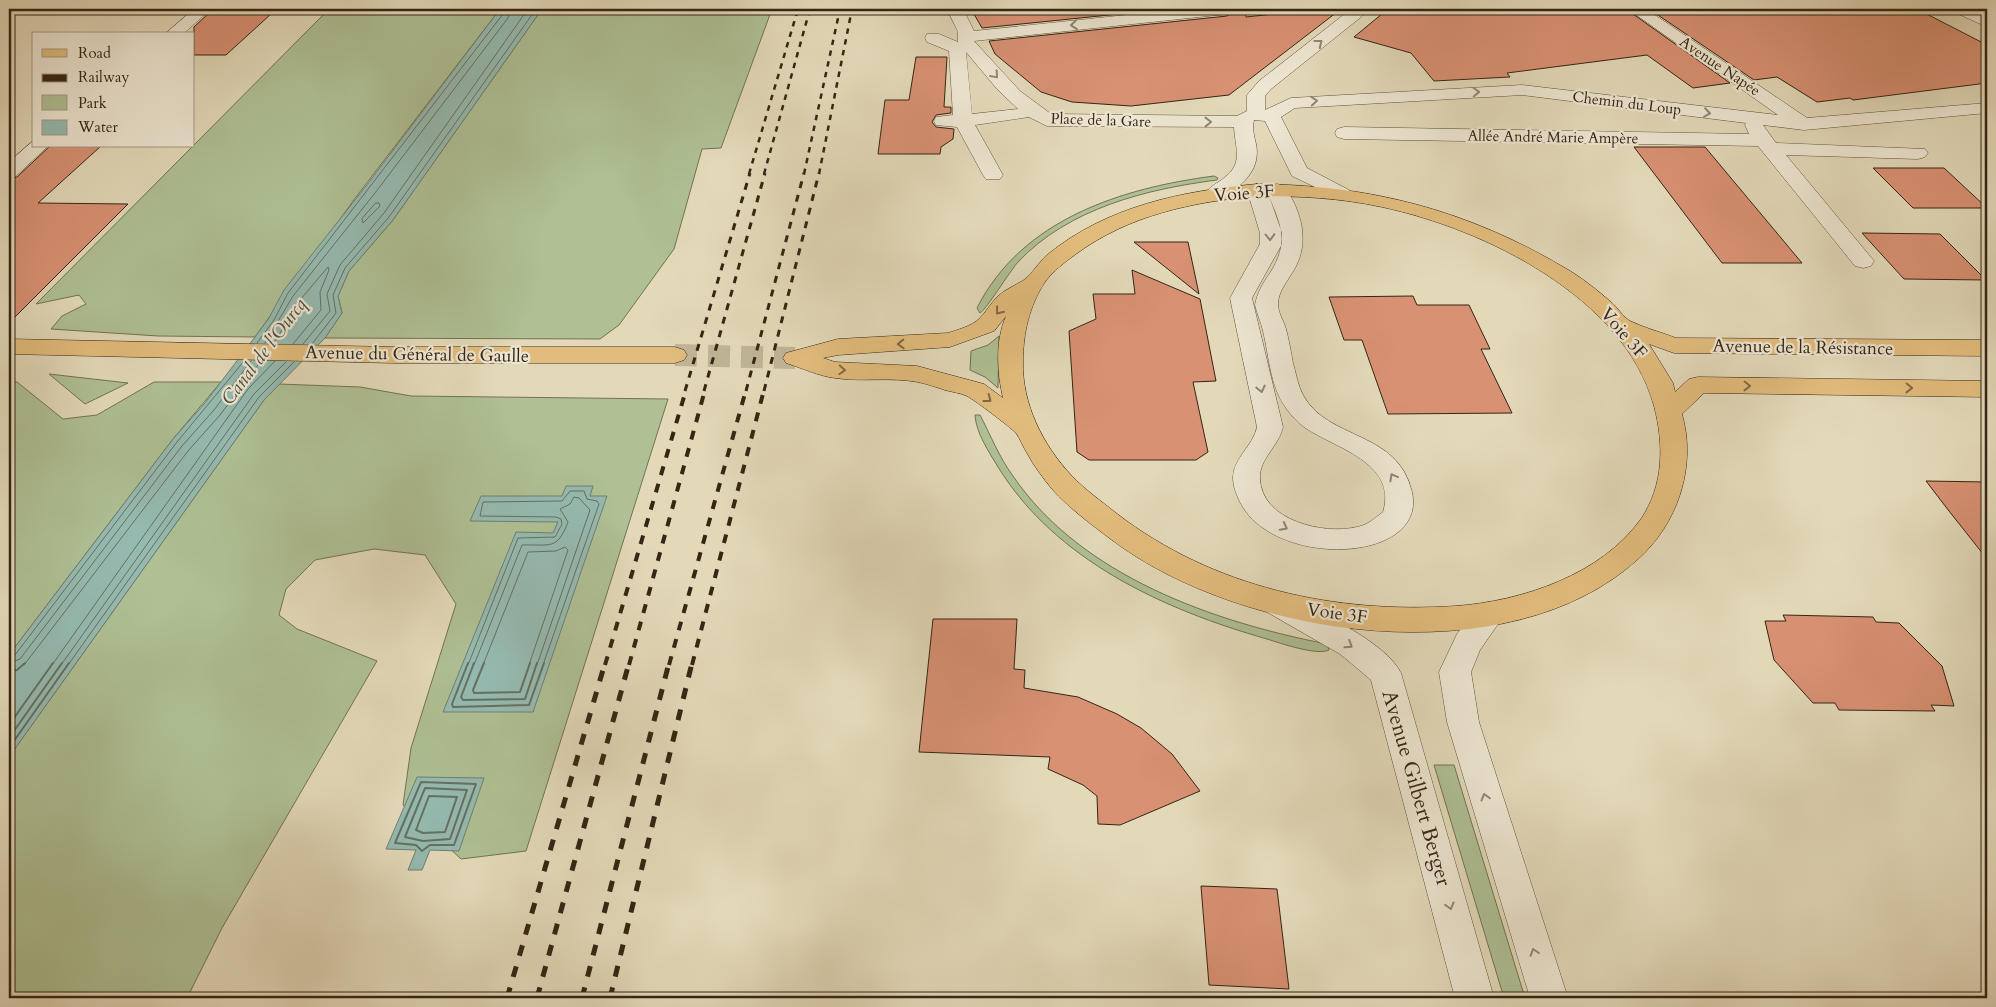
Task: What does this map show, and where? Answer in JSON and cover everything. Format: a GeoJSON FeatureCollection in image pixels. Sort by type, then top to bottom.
{"type":"FeatureCollection","features":[{"type":"Feature","properties":{"kind":"main road","name":"Voie 3F"},"geometry":{"type":"LineString","coordinates":[[1267,190],[1342,194],[1387,202],[1431,213],[1474,229],[1516,248],[1555,270],[1590,296],[1622,326],[1651,366],[1671,409],[1677,451],[1668,494],[1646,534],[1608,568],[1555,596],[1490,614],[1446,620],[1400,621],[1338,616],[1276,603],[1188,572],[1114,529],[1059,480],[1024,427],[1009,373],[1014,323],[1035,280],[1062,254],[1093,232],[1116,221],[1172,202],[1216,193],[1267,190]]}},
{"type":"Feature","properties":{"kind":"main road"},"geometry":{"type":"LineString","coordinates":[[1024,427],[975,390],[917,374],[834,370],[795,358],[838,347],[950,340],[986,326],[1007,300],[1035,280]]}},
{"type":"Feature","properties":{"kind":"main road","name":"Avenue de la Résistance"},"geometry":{"type":"LineString","coordinates":[[1622,326],[1674,345],[1987,348]]}},
{"type":"Feature","properties":{"kind":"main road","name":"Avenue du Général de Gaulle"},"geometry":{"type":"LineString","coordinates":[[9,346],[393,355],[675,355]]}},
{"type":"Feature","properties":{"kind":"main road"},"geometry":{"type":"LineString","coordinates":[[1671,409],[1698,385],[1987,389]]}},
{"type":"Feature","properties":{"kind":"street"},"geometry":{"type":"LineString","coordinates":[[175,32],[203,9]]}},
{"type":"Feature","properties":{"kind":"street"},"geometry":{"type":"LineString","coordinates":[[954,9],[963,24],[963,122],[993,175]]}},
{"type":"Feature","properties":{"kind":"street"},"geometry":{"type":"LineString","coordinates":[[933,38],[962,44],[1226,9]]}},
{"type":"Feature","properties":{"kind":"street"},"geometry":{"type":"LineString","coordinates":[[1216,193],[1244,170],[1256,117],[1256,95],[1265,85],[1359,9]]}},
{"type":"Feature","properties":{"kind":"street","name":"Avenue Napée"},"geometry":{"type":"LineString","coordinates":[[1636,9],[1804,124]]}},
{"type":"Feature","properties":{"kind":"street"},"geometry":{"type":"LineString","coordinates":[[1960,9],[1987,22]]}},
{"type":"Feature","properties":{"kind":"street","name":"Place de la Gare"},"geometry":{"type":"LineString","coordinates":[[962,44],[966,42],[1010,92],[1032,112],[1047,120],[1256,117]]}},
{"type":"Feature","properties":{"kind":"street","name":"Chemin du Loup"},"geometry":{"type":"LineString","coordinates":[[1256,117],[1291,103],[1522,90],[1804,124],[1987,108]]}},
{"type":"Feature","properties":{"kind":"street"},"geometry":{"type":"LineString","coordinates":[[1963,111],[1987,126]]}},
{"type":"Feature","properties":{"kind":"street"},"geometry":{"type":"LineString","coordinates":[[943,121],[963,122],[1022,114]]}},
{"type":"Feature","properties":{"kind":"street"},"geometry":{"type":"LineString","coordinates":[[1256,117],[1272,117],[1299,172],[1342,194]]}},
{"type":"Feature","properties":{"kind":"street"},"geometry":{"type":"LineString","coordinates":[[1752,119],[1756,132],[1766,145],[1863,261]]}},
{"type":"Feature","properties":{"kind":"street","name":"Allée André Marie Ampère"},"geometry":{"type":"LineString","coordinates":[[1344,133],[1766,145],[1918,153]]}},
{"type":"Feature","properties":{"kind":"street"},"geometry":{"type":"LineString","coordinates":[[9,172],[37,148]]}},
{"type":"Feature","properties":{"kind":"street"},"geometry":{"type":"LineString","coordinates":[[1267,190],[1293,232],[1293,247],[1267,303],[1292,399],[1311,421],[1369,451],[1386,465],[1397,483],[1400,501],[1394,518],[1379,532],[1366,537],[1336,541],[1304,537],[1279,526],[1260,510],[1249,492],[1246,475],[1250,459],[1269,438],[1270,426],[1241,298],[1271,244],[1267,190]]}},
{"type":"Feature","properties":{"kind":"street","name":"Avenue Gilbert Berger"},"geometry":{"type":"LineString","coordinates":[[1276,603],[1351,645],[1385,673],[1475,998]]}},
{"type":"Feature","properties":{"kind":"street"},"geometry":{"type":"LineString","coordinates":[[1490,614],[1468,643],[1455,672],[1456,680],[1463,722],[1549,998]]}},
{"type":"Feature","properties":{"kind":"green space"},"geometry":{"type":"Polygon","coordinates":[[[329,9],[500,9],[356,197],[255,337],[158,336],[51,329],[62,316],[86,304],[79,295],[36,304],[191,148],[195,148],[195,144],[329,9]]]}},
{"type":"Feature","properties":{"kind":"green space"},"geometry":{"type":"Polygon","coordinates":[[[542,9],[772,9],[721,148],[702,149],[674,249],[619,325],[600,339],[325,338],[342,313],[338,296],[349,271],[393,220],[542,9]]]}},
{"type":"Feature","properties":{"kind":"green space"},"geometry":{"type":"Polygon","coordinates":[[[1214,176],[1218,178],[1217,180],[1164,189],[1110,204],[1061,228],[1038,243],[1018,262],[980,313],[977,308],[996,277],[1020,252],[1048,230],[1078,213],[1144,189],[1214,176]]]}},
{"type":"Feature","properties":{"kind":"green space"},"geometry":{"type":"Polygon","coordinates":[[[999,336],[998,388],[985,377],[970,370],[971,351],[988,345],[999,336]]]}},
{"type":"Feature","properties":{"kind":"green space"},"geometry":{"type":"Polygon","coordinates":[[[49,374],[128,383],[85,404],[49,374]]]}},
{"type":"Feature","properties":{"kind":"green space"},"geometry":{"type":"Polygon","coordinates":[[[9,382],[17,382],[63,419],[97,415],[154,382],[221,382],[173,439],[9,655],[9,382]]]}},
{"type":"Feature","properties":{"kind":"green space"},"geometry":{"type":"Polygon","coordinates":[[[279,384],[360,387],[411,396],[668,399],[526,851],[461,859],[403,805],[411,748],[456,604],[425,555],[374,549],[315,560],[286,589],[279,615],[297,629],[377,661],[222,928],[187,998],[9,998],[9,757],[264,400],[279,384]]]}},
{"type":"Feature","properties":{"kind":"green space"},"geometry":{"type":"Polygon","coordinates":[[[975,415],[980,415],[1008,469],[1041,511],[1075,541],[1112,567],[1153,589],[1196,608],[1240,623],[1327,644],[1329,650],[1316,651],[1289,646],[1190,613],[1152,597],[1082,555],[1050,529],[1022,500],[987,449],[980,435],[975,415]]]}},
{"type":"Feature","properties":{"kind":"green space"},"geometry":{"type":"Polygon","coordinates":[[[1434,765],[1454,765],[1525,998],[1504,998],[1434,765]]]}},
{"type":"Feature","properties":{"kind":"water","name":"Canal de l'Ourcq"},"geometry":{"type":"Polygon","coordinates":[[[500,9],[542,9],[393,220],[349,271],[338,296],[342,313],[325,338],[264,400],[9,757],[9,655],[173,439],[205,403],[269,318],[284,290],[366,186],[500,9]]]}},
{"type":"Feature","properties":{"kind":"water"},"geometry":{"type":"Polygon","coordinates":[[[566,486],[593,486],[590,496],[607,496],[533,712],[443,712],[516,532],[553,533],[558,522],[470,521],[481,496],[562,496],[566,486]]]}},
{"type":"Feature","properties":{"kind":"water"},"geometry":{"type":"Polygon","coordinates":[[[417,777],[484,778],[459,851],[430,850],[422,870],[408,870],[416,850],[386,849],[417,777]]]}},
{"type":"Feature","properties":{"kind":"building"},"geometry":{"type":"Polygon","coordinates":[[[971,9],[1168,9],[982,28],[971,9]]]}},
{"type":"Feature","properties":{"kind":"building"},"geometry":{"type":"Polygon","coordinates":[[[1237,9],[1245,9],[1246,17],[1319,9],[1341,9],[1229,95],[1131,106],[1072,102],[1041,92],[995,54],[989,41],[1227,16],[1237,9]]]}},
{"type":"Feature","properties":{"kind":"building"},"geometry":{"type":"Polygon","coordinates":[[[1388,9],[1626,9],[1730,83],[1693,88],[1647,55],[1507,73],[1510,77],[1434,81],[1411,53],[1354,37],[1388,9]]]}},
{"type":"Feature","properties":{"kind":"building"},"geometry":{"type":"Polygon","coordinates":[[[1649,9],[1917,9],[1987,45],[1987,83],[1853,100],[1850,98],[1817,102],[1777,77],[1754,80],[1649,9]]]}},
{"type":"Feature","properties":{"kind":"building"},"geometry":{"type":"Polygon","coordinates":[[[209,13],[271,14],[226,55],[195,55],[194,27],[209,13]]]}},
{"type":"Feature","properties":{"kind":"building"},"geometry":{"type":"Polygon","coordinates":[[[916,57],[947,57],[944,107],[951,107],[951,113],[936,115],[932,122],[936,127],[954,129],[953,139],[941,147],[940,154],[878,154],[885,100],[909,100],[916,57]]]}},
{"type":"Feature","properties":{"kind":"building"},"geometry":{"type":"Polygon","coordinates":[[[1634,147],[1705,147],[1802,263],[1722,263],[1634,147]]]}},
{"type":"Feature","properties":{"kind":"building"},"geometry":{"type":"Polygon","coordinates":[[[48,148],[99,148],[38,203],[128,204],[9,323],[9,180],[17,177],[48,148]]]}},
{"type":"Feature","properties":{"kind":"building"},"geometry":{"type":"Polygon","coordinates":[[[1873,168],[1944,168],[1987,208],[1913,208],[1873,168]]]}},
{"type":"Feature","properties":{"kind":"building"},"geometry":{"type":"Polygon","coordinates":[[[1862,233],[1940,234],[1986,280],[1904,279],[1862,233]]]}},
{"type":"Feature","properties":{"kind":"building"},"geometry":{"type":"Polygon","coordinates":[[[1134,242],[1188,242],[1199,294],[1134,242]]]}},
{"type":"Feature","properties":{"kind":"building"},"geometry":{"type":"Polygon","coordinates":[[[1132,270],[1200,299],[1216,381],[1193,382],[1208,452],[1196,460],[1089,460],[1077,452],[1069,331],[1096,319],[1093,294],[1135,294],[1132,270]]]}},
{"type":"Feature","properties":{"kind":"building"},"geometry":{"type":"Polygon","coordinates":[[[1413,296],[1417,305],[1469,305],[1490,349],[1481,349],[1512,413],[1388,414],[1362,340],[1344,340],[1329,297],[1413,296]]]}},
{"type":"Feature","properties":{"kind":"building"},"geometry":{"type":"Polygon","coordinates":[[[1926,481],[1987,482],[1987,559],[1949,511],[1926,481]]]}},
{"type":"Feature","properties":{"kind":"building"},"geometry":{"type":"Polygon","coordinates":[[[1783,615],[1873,617],[1876,622],[1899,623],[1942,666],[1954,706],[1931,705],[1935,711],[1839,710],[1835,703],[1813,703],[1774,660],[1765,621],[1786,621],[1783,615]]]}},
{"type":"Feature","properties":{"kind":"building"},"geometry":{"type":"Polygon","coordinates":[[[933,619],[1017,619],[1014,669],[1025,670],[1024,688],[1078,697],[1117,714],[1141,728],[1172,754],[1200,791],[1120,825],[1098,824],[1097,796],[1083,785],[1048,769],[1050,757],[919,752],[933,619]]]}},
{"type":"Feature","properties":{"kind":"building"},"geometry":{"type":"Polygon","coordinates":[[[1201,886],[1277,889],[1289,989],[1209,985],[1201,886]]]}},
{"type":"Feature","properties":{"kind":"tunnel"},"geometry":{"type":"LineString","coordinates":[[675,355],[795,358]]}},
{"type":"Feature","properties":{"kind":"railway"},"geometry":{"type":"LineString","coordinates":[[749,174],[798,9]]}},
{"type":"Feature","properties":{"kind":"railway"},"geometry":{"type":"LineString","coordinates":[[764,174],[810,9]]}},
{"type":"Feature","properties":{"kind":"railway"},"geometry":{"type":"LineString","coordinates":[[804,174],[840,9]]}},
{"type":"Feature","properties":{"kind":"railway"},"geometry":{"type":"LineString","coordinates":[[819,174],[852,9]]}},
{"type":"Feature","properties":{"kind":"railway"},"geometry":{"type":"LineString","coordinates":[[685,391],[750,173]]}},
{"type":"Feature","properties":{"kind":"railway"},"geometry":{"type":"LineString","coordinates":[[704,391],[765,173]]}},
{"type":"Feature","properties":{"kind":"railway"},"geometry":{"type":"LineString","coordinates":[[746,391],[804,173]]}},
{"type":"Feature","properties":{"kind":"railway"},"geometry":{"type":"LineString","coordinates":[[764,391],[819,173]]}},
{"type":"Feature","properties":{"kind":"railway"},"geometry":{"type":"LineString","coordinates":[[605,665],[686,390]]}},
{"type":"Feature","properties":{"kind":"railway"},"geometry":{"type":"LineString","coordinates":[[629,665],[705,390]]}},
{"type":"Feature","properties":{"kind":"railway"},"geometry":{"type":"LineString","coordinates":[[669,665],[746,390]]}},
{"type":"Feature","properties":{"kind":"railway"},"geometry":{"type":"LineString","coordinates":[[692,665],[764,390]]}},
{"type":"Feature","properties":{"kind":"railway"},"geometry":{"type":"LineString","coordinates":[[507,998],[605,663]]}},
{"type":"Feature","properties":{"kind":"railway"},"geometry":{"type":"LineString","coordinates":[[537,998],[629,663]]}},
{"type":"Feature","properties":{"kind":"railway"},"geometry":{"type":"LineString","coordinates":[[582,998],[669,663]]}},
{"type":"Feature","properties":{"kind":"railway"},"geometry":{"type":"LineString","coordinates":[[610,998],[692,663]]}}]}
